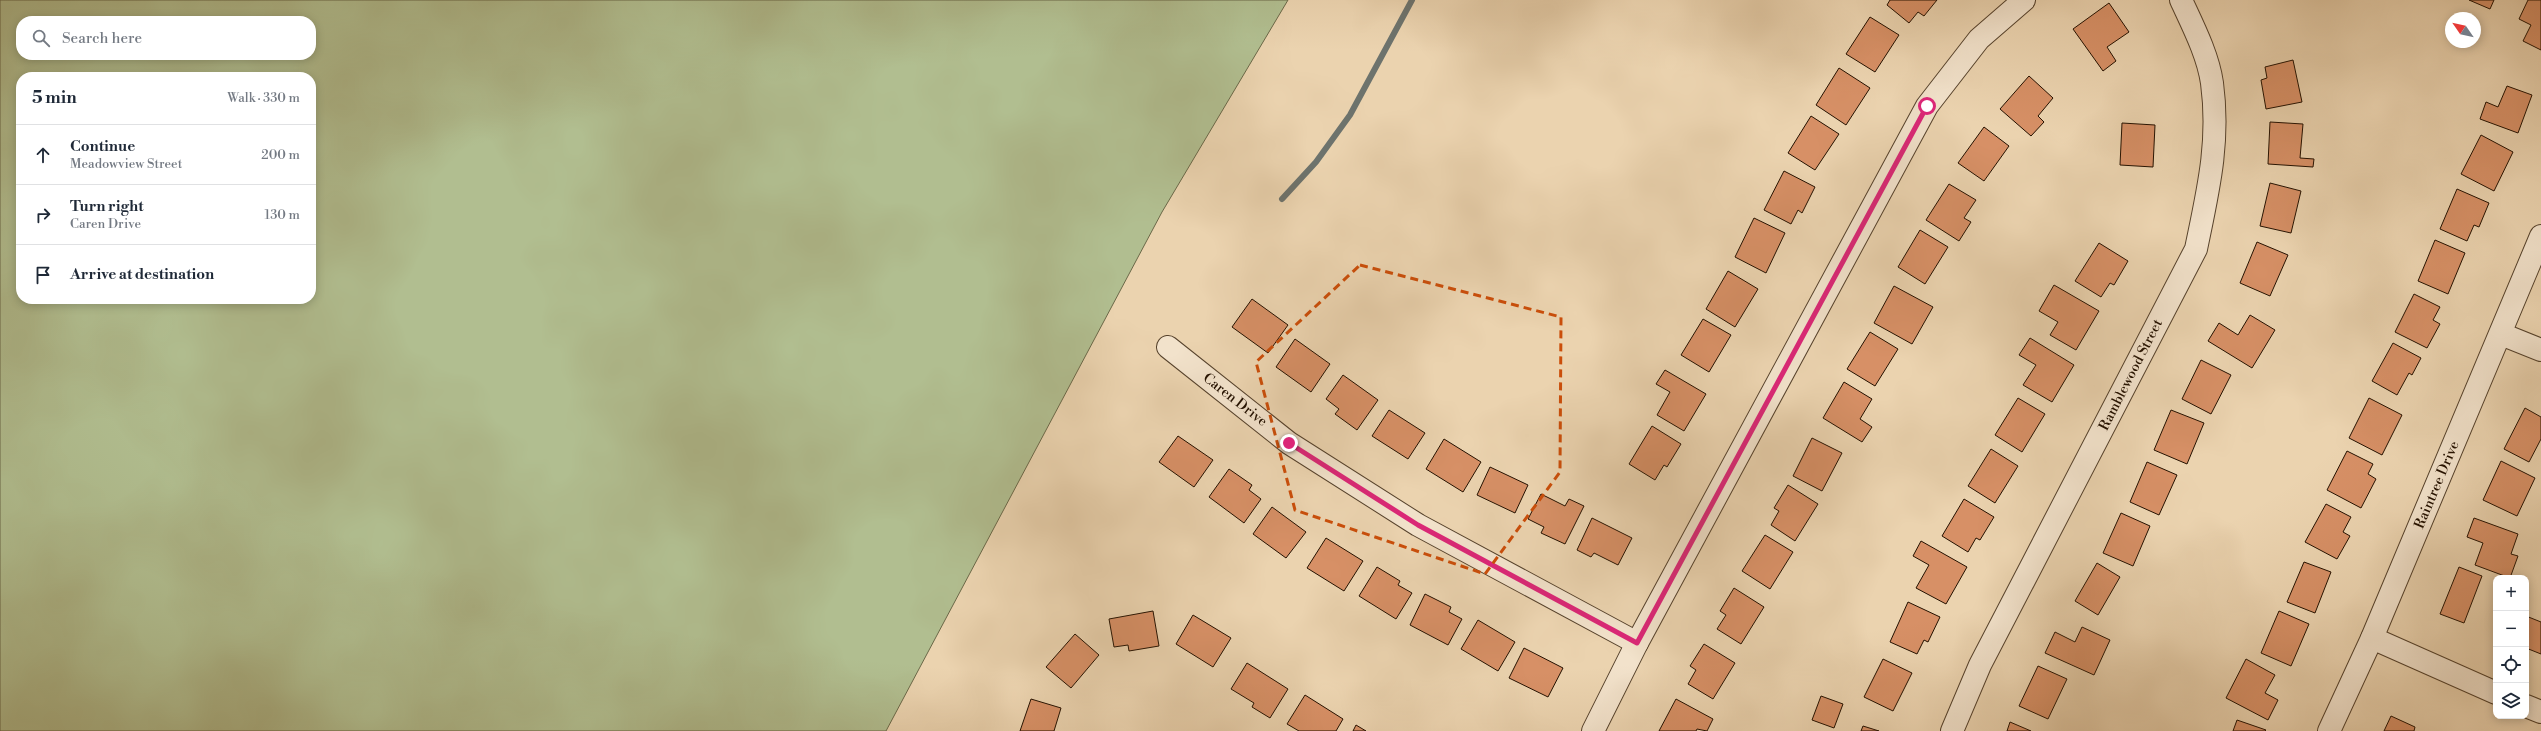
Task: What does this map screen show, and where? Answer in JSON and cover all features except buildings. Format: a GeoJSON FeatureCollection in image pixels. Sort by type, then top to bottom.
{"type":"FeatureCollection","features":[{"type":"Feature","properties":{"kind":"street"},"geometry":{"type":"LineString","coordinates":[[1593,731],[1637,643],[1927,106],[1979,39],[2024,0]]}},
{"type":"Feature","properties":{"kind":"street","name":"Ramblewood Street"},"geometry":{"type":"LineString","coordinates":[[1952,731],[1980,665],[2196,249],[2211,179],[2216,136],[2212,81],[2195,31],[2181,0]]}},
{"type":"Feature","properties":{"kind":"street","name":"Raintree Drive"},"geometry":{"type":"LineString","coordinates":[[2328,731],[2372,638],[2541,236]]}},
{"type":"Feature","properties":{"kind":"street"},"geometry":{"type":"LineString","coordinates":[[2501,334],[2541,350]]}},
{"type":"Feature","properties":{"kind":"street","name":"Caren Drive"},"geometry":{"type":"LineString","coordinates":[[1168,347],[1289,443],[1418,525],[1637,643]]}},
{"type":"Feature","properties":{"kind":"street"},"geometry":{"type":"LineString","coordinates":[[2372,638],[2493,691]]}},
{"type":"Feature","properties":{"kind":"street"},"geometry":{"type":"LineString","coordinates":[[2529,707],[2541,712]]}},
{"type":"Feature","properties":{"kind":"highlighted area"},"geometry":{"type":"Polygon","coordinates":[[[1360,265],[1561,317],[1560,472],[1485,574],[1295,510],[1256,362],[1360,265]]]}},
{"type":"Feature","properties":{"kind":"green space"},"geometry":{"type":"Polygon","coordinates":[[[0,0],[1288,0],[1162,212],[886,731],[0,731],[0,0]]]}},
{"type":"Feature","properties":{"kind":"waterway"},"geometry":{"type":"LineString","coordinates":[[1282,199],[1316,162],[1350,115],[1412,0]]}},
{"type":"Feature","properties":{"kind":"route"},"geometry":{"type":"LineString","coordinates":[[1289,443],[1418,525],[1637,643],[1927,106]]}}]}
